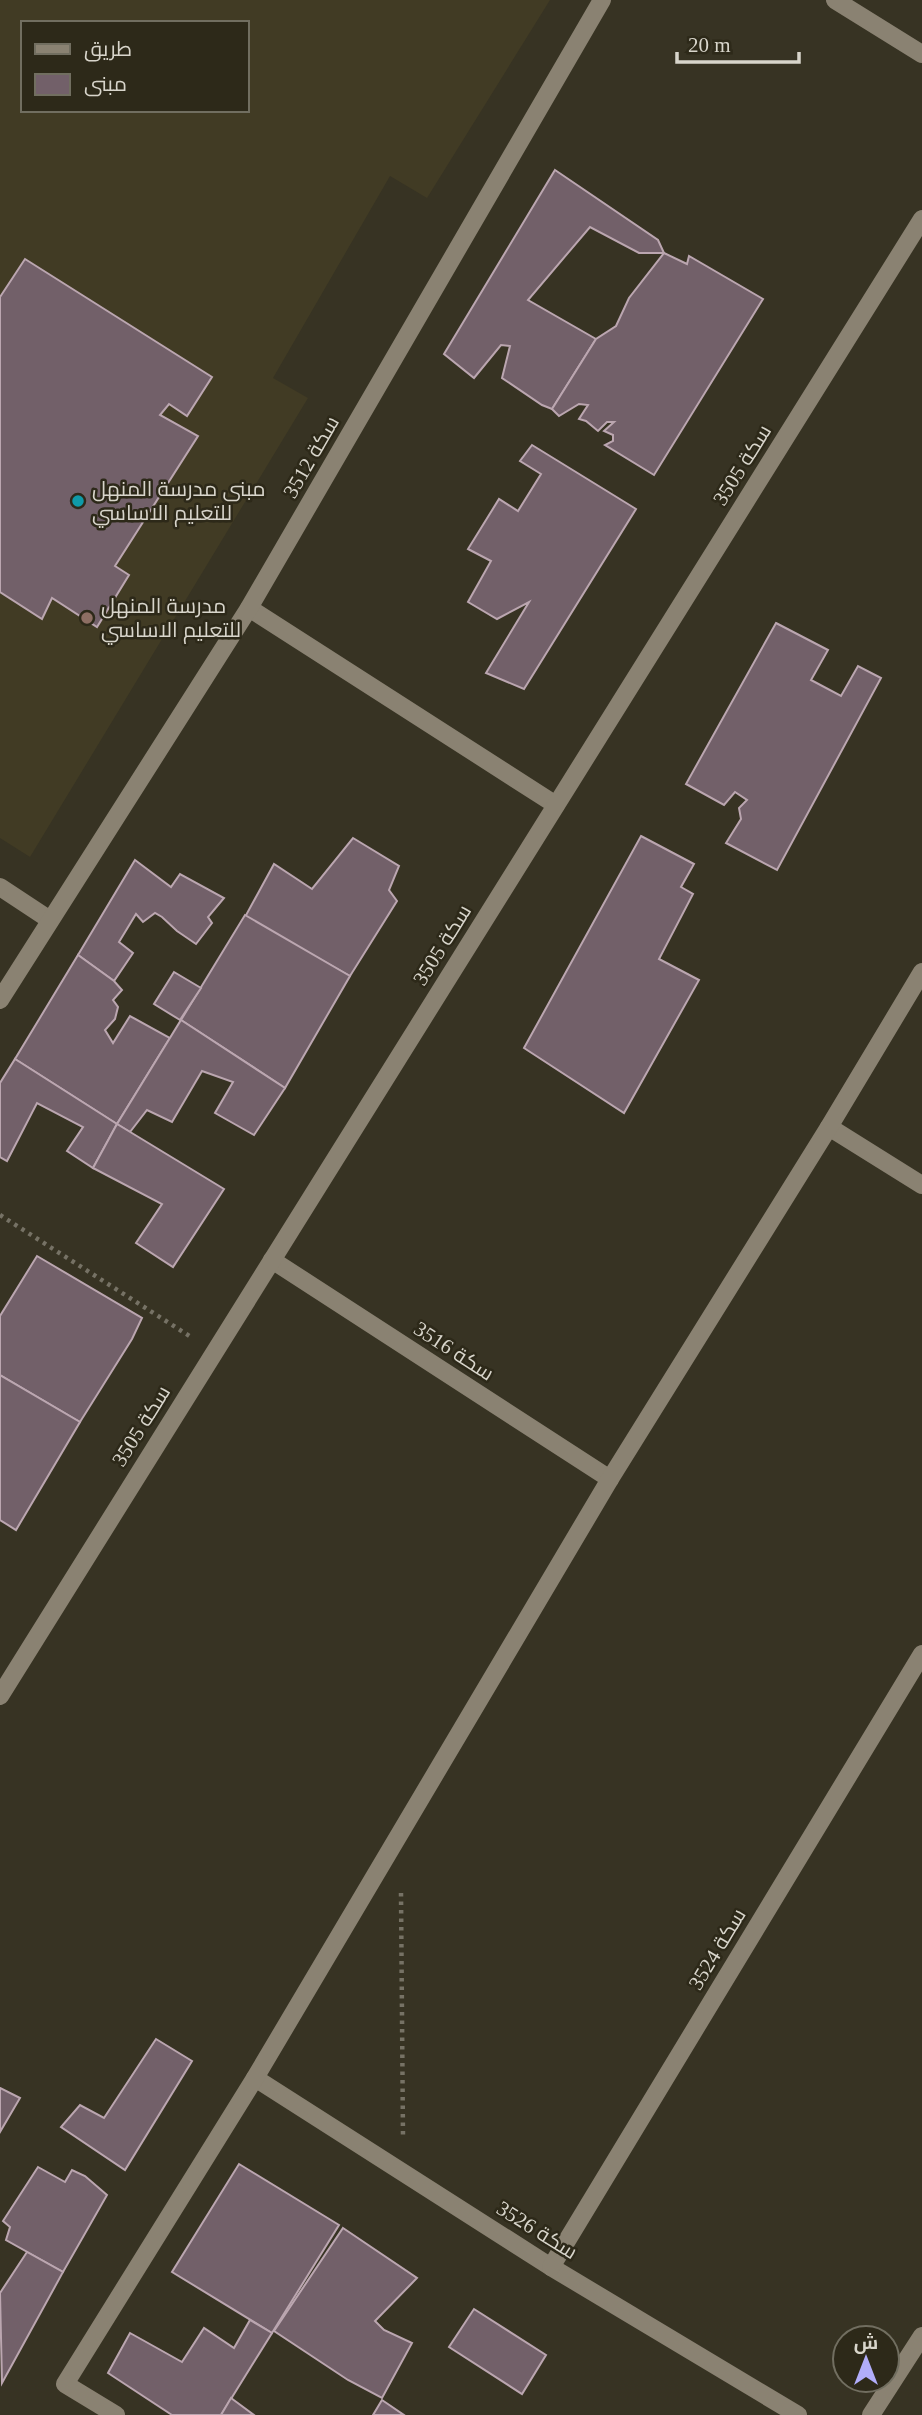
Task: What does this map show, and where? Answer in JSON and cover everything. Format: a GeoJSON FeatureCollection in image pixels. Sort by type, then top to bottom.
{"type":"FeatureCollection","features":[{"type":"Feature","properties":{"kind":"street","name":"سكة 3512"},"geometry":{"type":"LineString","coordinates":[[0,1000],[249,608],[602,0]]}},
{"type":"Feature","properties":{"kind":"street"},"geometry":{"type":"LineString","coordinates":[[835,0],[922,54]]}},
{"type":"Feature","properties":{"kind":"street","name":"سكة 3505"},"geometry":{"type":"LineString","coordinates":[[0,1696],[922,219]]}},
{"type":"Feature","properties":{"kind":"street"},"geometry":{"type":"LineString","coordinates":[[249,608],[556,804]]}},
{"type":"Feature","properties":{"kind":"street"},"geometry":{"type":"LineString","coordinates":[[0,887],[50,920]]}},
{"type":"Feature","properties":{"kind":"street"},"geometry":{"type":"LineString","coordinates":[[116,2415],[65,2384],[255,2078],[610,1479],[922,972]]}},
{"type":"Feature","properties":{"kind":"street"},"geometry":{"type":"LineString","coordinates":[[829,1127],[922,1185]]}},
{"type":"Feature","properties":{"kind":"street","name":"سكة 3516"},"geometry":{"type":"LineString","coordinates":[[272,1260],[610,1479]]}},
{"type":"Feature","properties":{"kind":"street","name":"سكة 3524"},"geometry":{"type":"LineString","coordinates":[[551,2267],[922,1654]]}},
{"type":"Feature","properties":{"kind":"street","name":"سكة 3526"},"geometry":{"type":"LineString","coordinates":[[255,2078],[551,2267],[798,2415]]}},
{"type":"Feature","properties":{"kind":"street"},"geometry":{"type":"LineString","coordinates":[[871,2415],[922,2336]]}},
{"type":"Feature","properties":{"kind":"path"},"geometry":{"type":"LineString","coordinates":[[0,1215],[215,1352]]}},
{"type":"Feature","properties":{"kind":"path"},"geometry":{"type":"LineString","coordinates":[[401,1887],[404,2172]]}},
{"type":"Feature","properties":{"kind":"shaded area","name":"مدرسة المنهل للتعليم الاساسي"},"geometry":{"type":"Polygon","coordinates":[[[0,0],[550,0],[427,198],[390,176],[273,378],[308,398],[30,857],[0,838],[0,0]]]}},
{"type":"Feature","properties":{"kind":"building"},"geometry":{"type":"Polygon","coordinates":[[[555,170],[658,240],[664,253],[639,253],[590,227],[528,300],[596,339],[552,409],[502,378],[510,346],[501,345],[474,378],[444,354],[555,170]]]}},
{"type":"Feature","properties":{"kind":"building"},"geometry":{"type":"Polygon","coordinates":[[[664,253],[687,264],[689,256],[763,299],[654,475],[605,445],[613,441],[613,435],[604,431],[614,422],[607,422],[598,431],[579,419],[588,405],[579,404],[559,416],[552,409],[596,339],[616,326],[629,298],[664,253]]]}},
{"type":"Feature","properties":{"kind":"building","name":"مبنى مدرسة المنهل للتعليم الاساسي"},"geometry":{"type":"Polygon","coordinates":[[[25,259],[212,377],[187,416],[169,404],[160,415],[198,436],[115,566],[129,575],[97,627],[52,598],[42,619],[0,592],[0,297],[25,259]]]}},
{"type":"Feature","properties":{"kind":"building"},"geometry":{"type":"Polygon","coordinates":[[[532,445],[636,509],[524,689],[486,673],[529,602],[497,619],[468,602],[491,561],[468,549],[499,499],[518,511],[541,474],[520,461],[532,445]]]}},
{"type":"Feature","properties":{"kind":"building"},"geometry":{"type":"Polygon","coordinates":[[[776,623],[828,650],[811,680],[841,696],[858,666],[881,678],[777,870],[726,843],[741,819],[739,808],[747,800],[735,792],[724,805],[686,784],[776,623]]]}},
{"type":"Feature","properties":{"kind":"building"},"geometry":{"type":"Polygon","coordinates":[[[641,836],[694,864],[681,887],[693,894],[659,959],[699,980],[624,1113],[524,1048],[641,836]]]}},
{"type":"Feature","properties":{"kind":"building"},"geometry":{"type":"Polygon","coordinates":[[[353,838],[399,866],[389,890],[397,901],[350,976],[245,917],[274,864],[312,889],[353,838]]]}},
{"type":"Feature","properties":{"kind":"building"},"geometry":{"type":"Polygon","coordinates":[[[135,860],[171,887],[180,874],[224,898],[208,917],[212,923],[196,944],[155,913],[143,922],[136,914],[119,942],[133,953],[114,981],[78,955],[135,860]]]}},
{"type":"Feature","properties":{"kind":"building"},"geometry":{"type":"Polygon","coordinates":[[[245,915],[350,976],[285,1088],[181,1020],[245,915]]]}},
{"type":"Feature","properties":{"kind":"building"},"geometry":{"type":"Polygon","coordinates":[[[78,955],[122,990],[113,1000],[118,1007],[115,1019],[105,1030],[113,1043],[130,1016],[170,1038],[117,1124],[15,1059],[78,955]]]}},
{"type":"Feature","properties":{"kind":"building"},"geometry":{"type":"Polygon","coordinates":[[[174,972],[201,988],[180,1020],[154,1004],[174,972]]]}},
{"type":"Feature","properties":{"kind":"building"},"geometry":{"type":"Polygon","coordinates":[[[181,1020],[285,1088],[254,1135],[215,1113],[233,1082],[202,1071],[172,1122],[147,1110],[130,1132],[117,1124],[181,1020]]]}},
{"type":"Feature","properties":{"kind":"building"},"geometry":{"type":"Polygon","coordinates":[[[15,1059],[117,1124],[93,1168],[67,1151],[83,1127],[37,1103],[7,1161],[0,1157],[0,1083],[15,1059]]]}},
{"type":"Feature","properties":{"kind":"building"},"geometry":{"type":"Polygon","coordinates":[[[117,1124],[224,1189],[173,1267],[136,1243],[162,1204],[93,1168],[117,1124]]]}},
{"type":"Feature","properties":{"kind":"building"},"geometry":{"type":"Polygon","coordinates":[[[37,1256],[142,1318],[132,1339],[80,1422],[0,1375],[0,1316],[37,1256]]]}},
{"type":"Feature","properties":{"kind":"building"},"geometry":{"type":"Polygon","coordinates":[[[0,1375],[80,1422],[16,1530],[0,1520],[0,1375]]]}},
{"type":"Feature","properties":{"kind":"building"},"geometry":{"type":"Polygon","coordinates":[[[156,2039],[192,2061],[125,2170],[61,2127],[80,2105],[104,2118],[156,2039]]]}},
{"type":"Feature","properties":{"kind":"building"},"geometry":{"type":"Polygon","coordinates":[[[0,2088],[20,2098],[0,2132],[0,2088]]]}},
{"type":"Feature","properties":{"kind":"building"},"geometry":{"type":"Polygon","coordinates":[[[239,2164],[339,2225],[272,2333],[172,2272],[239,2164]]]}},
{"type":"Feature","properties":{"kind":"building"},"geometry":{"type":"Polygon","coordinates":[[[38,2167],[65,2182],[72,2170],[85,2176],[107,2195],[63,2272],[6,2240],[10,2227],[3,2221],[38,2167]]]}},
{"type":"Feature","properties":{"kind":"building"},"geometry":{"type":"Polygon","coordinates":[[[343,2228],[417,2278],[375,2321],[384,2330],[412,2343],[382,2398],[348,2380],[274,2331],[343,2228]]]}},
{"type":"Feature","properties":{"kind":"building"},"geometry":{"type":"Polygon","coordinates":[[[27,2252],[63,2272],[2,2383],[0,2293],[27,2252]]]}},
{"type":"Feature","properties":{"kind":"building"},"geometry":{"type":"Polygon","coordinates":[[[474,2309],[546,2355],[522,2394],[449,2347],[474,2309]]]}},
{"type":"Feature","properties":{"kind":"building"},"geometry":{"type":"Polygon","coordinates":[[[250,2320],[272,2333],[221,2415],[172,2415],[108,2373],[130,2333],[182,2362],[204,2328],[234,2348],[250,2320]]]}},
{"type":"Feature","properties":{"kind":"building"},"geometry":{"type":"Polygon","coordinates":[[[231,2398],[254,2415],[221,2415],[231,2398]]]}},
{"type":"Feature","properties":{"kind":"building"},"geometry":{"type":"Polygon","coordinates":[[[382,2400],[404,2415],[373,2415],[382,2400]]]}},
{"type":"Feature","properties":{"kind":"place","name":"مبنى مدرسة المنهل للتعليم الاساسي"},"geometry":{"type":"Point","coordinates":[78,501]}},
{"type":"Feature","properties":{"kind":"place","name":"مدرسة المنهل للتعليم الاساسي"},"geometry":{"type":"Point","coordinates":[87,618]}}]}
